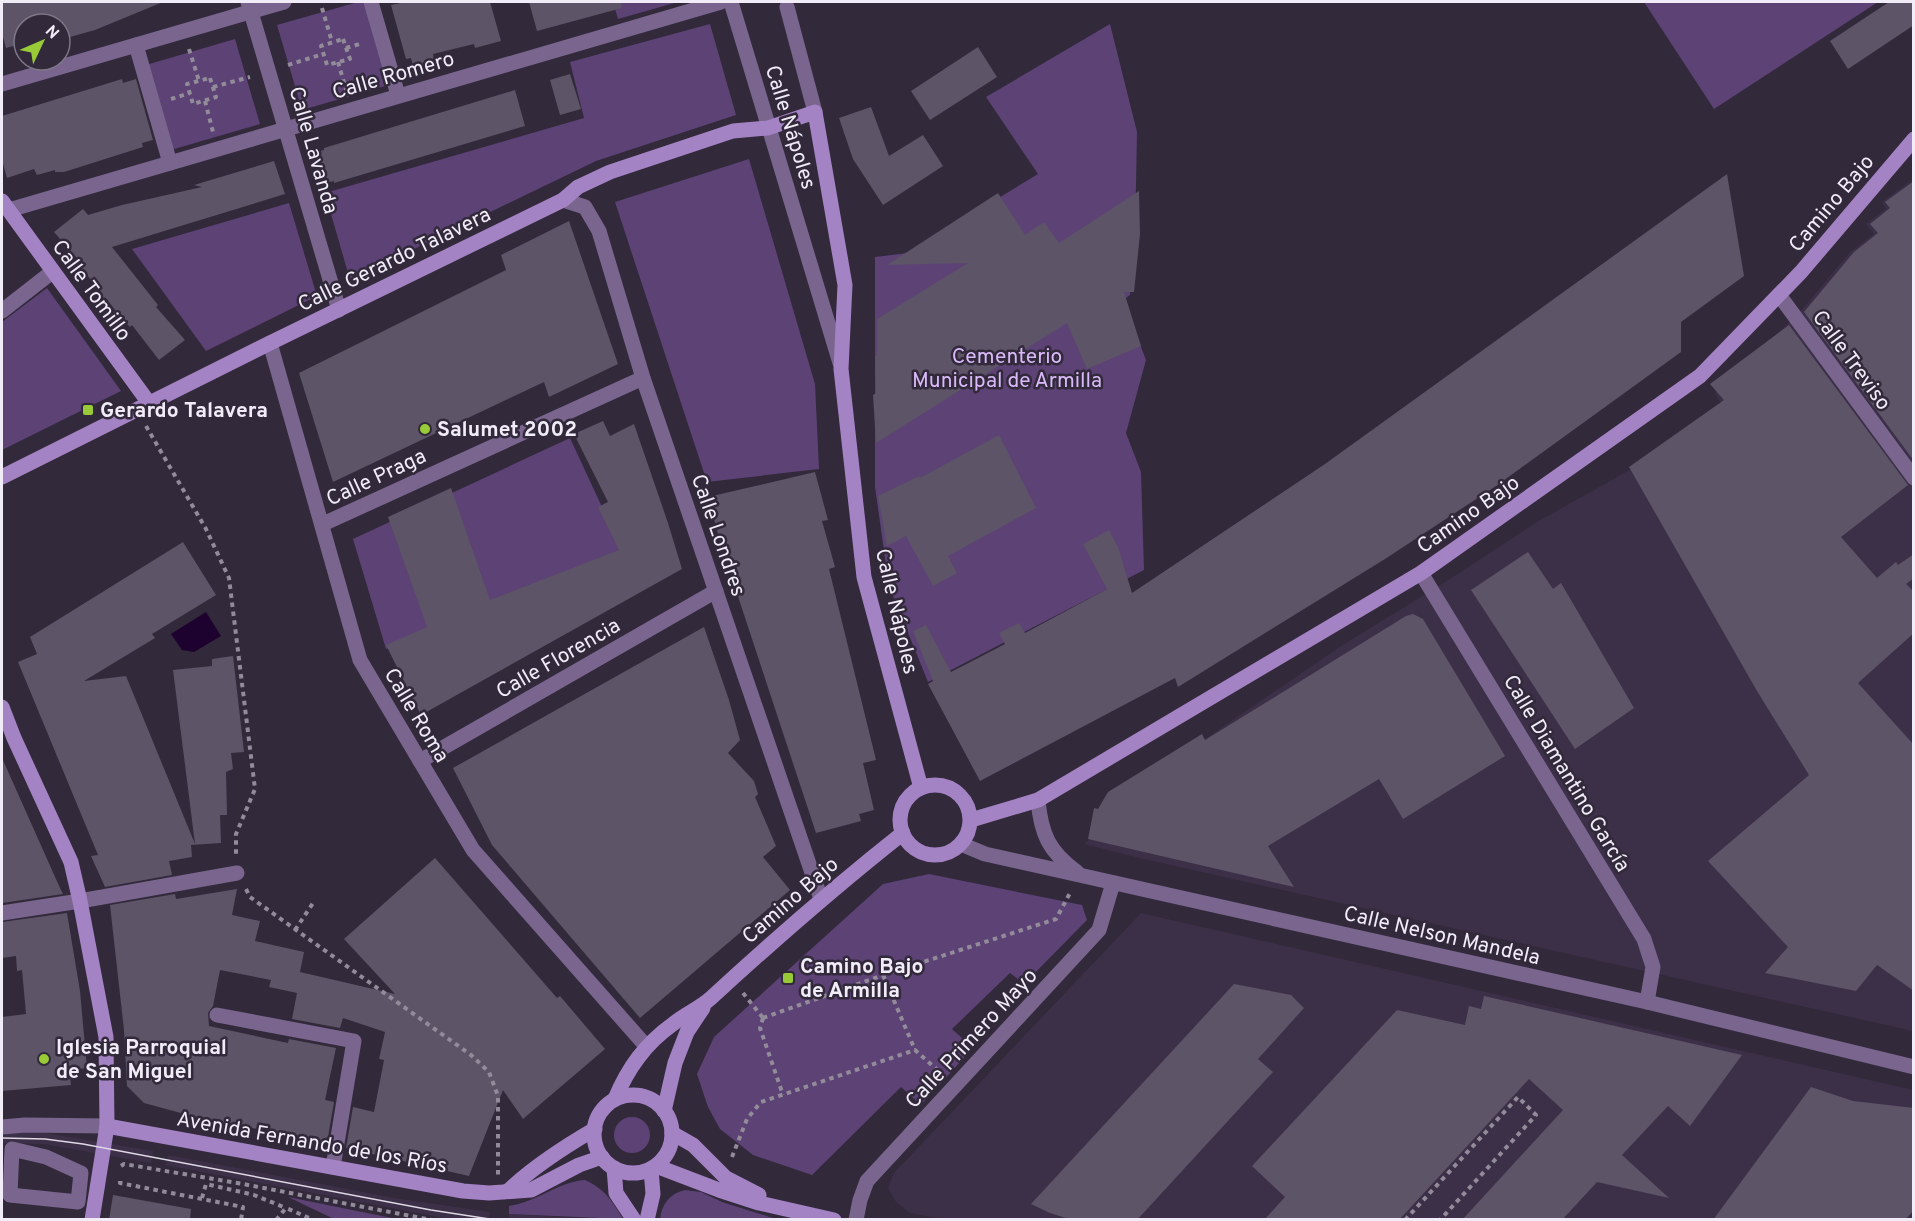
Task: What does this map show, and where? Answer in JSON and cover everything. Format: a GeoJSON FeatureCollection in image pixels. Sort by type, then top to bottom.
{"type":"FeatureCollection","features":[{"type":"Feature","properties":{"kind":"street"},"geometry":{"type":"LineString","coordinates":[[2,84],[136,45],[249,6],[284,2]]}},
{"type":"Feature","properties":{"kind":"street"},"geometry":{"type":"LineString","coordinates":[[371,2],[398,95]]}},
{"type":"Feature","properties":{"kind":"street","name":"Calle Romero"},"geometry":{"type":"LineString","coordinates":[[5,205],[170,163],[721,2]]}},
{"type":"Feature","properties":{"kind":"street","name":"Calle Nápoles"},"geometry":{"type":"LineString","coordinates":[[731,2],[842,369]]}},
{"type":"Feature","properties":{"kind":"street","name":"Calle Lavanda"},"geometry":{"type":"LineString","coordinates":[[249,6],[339,310]]}},
{"type":"Feature","properties":{"kind":"street","name":"Calle Nápoles"},"geometry":{"type":"LineString","coordinates":[[787,7],[815,112],[845,285],[842,369],[864,577],[921,788]]}},
{"type":"Feature","properties":{"kind":"street"},"geometry":{"type":"LineString","coordinates":[[136,45],[170,163]]}},
{"type":"Feature","properties":{"kind":"street","name":"Calle Gerardo Talavera"},"geometry":{"type":"LineString","coordinates":[[2,477],[270,342],[564,200],[578,187],[609,172],[733,131],[768,128],[815,112]]}},
{"type":"Feature","properties":{"kind":"street","name":"Camino Bajo"},"geometry":{"type":"LineString","coordinates":[[970,820],[1038,800],[1421,573],[1700,376],[1779,296],[1914,139]]}},
{"type":"Feature","properties":{"kind":"street","name":"Calle Londres"},"geometry":{"type":"LineString","coordinates":[[564,200],[585,207],[599,231],[643,378],[821,899]]}},
{"type":"Feature","properties":{"kind":"street","name":"Calle Tomillo"},"geometry":{"type":"LineString","coordinates":[[5,205],[142,406]]}},
{"type":"Feature","properties":{"kind":"street"},"geometry":{"type":"LineString","coordinates":[[2,311],[52,272]]}},
{"type":"Feature","properties":{"kind":"street","name":"Calle Treviso"},"geometry":{"type":"LineString","coordinates":[[1779,296],[1914,478]]}},
{"type":"Feature","properties":{"kind":"street","name":"Calle Roma"},"geometry":{"type":"LineString","coordinates":[[270,342],[360,660],[473,850],[646,1046]]}},
{"type":"Feature","properties":{"kind":"street","name":"Calle Praga"},"geometry":{"type":"LineString","coordinates":[[323,524],[643,378]]}},
{"type":"Feature","properties":{"kind":"street","name":"Calle Diamantino García"},"geometry":{"type":"LineString","coordinates":[[1421,573],[1644,939],[1653,967],[1647,1002]]}},
{"type":"Feature","properties":{"kind":"street","name":"Calle Florencia"},"geometry":{"type":"LineString","coordinates":[[420,761],[716,591]]}},
{"type":"Feature","properties":{"kind":"street"},"geometry":{"type":"LineString","coordinates":[[2,707],[70,862],[80,901],[106,1037],[107,1126],[92,1220]]}},
{"type":"Feature","properties":{"kind":"street"},"geometry":{"type":"LineString","coordinates":[[941,786],[952,790],[965,802],[970,820],[969,831],[961,844],[944,854],[929,855],[906,841],[900,814],[904,803],[915,791],[921,788],[941,786]]}},
{"type":"Feature","properties":{"kind":"street"},"geometry":{"type":"LineString","coordinates":[[1038,800],[1040,821],[1050,847],[1065,864],[1079,874]]}},
{"type":"Feature","properties":{"kind":"street","name":"Camino Bajo"},"geometry":{"type":"LineString","coordinates":[[615,1099],[625,1076],[646,1046],[673,1023],[707,1001],[821,899],[903,833]]}},
{"type":"Feature","properties":{"kind":"street","name":"Calle Nelson Mandela"},"geometry":{"type":"LineString","coordinates":[[961,844],[985,855],[1079,874],[1113,884],[1647,1002],[1914,1067]]}},
{"type":"Feature","properties":{"kind":"street"},"geometry":{"type":"LineString","coordinates":[[2,913],[237,873]]}},
{"type":"Feature","properties":{"kind":"street","name":"Calle Primero Mayo"},"geometry":{"type":"LineString","coordinates":[[856,1220],[867,1181],[1099,930],[1113,884]]}},
{"type":"Feature","properties":{"kind":"street","name":"Camino Bajo"},"geometry":{"type":"LineString","coordinates":[[664,1111],[675,1063],[687,1032],[707,1001]]}},
{"type":"Feature","properties":{"kind":"street"},"geometry":{"type":"LineString","coordinates":[[217,1015],[354,1041],[333,1167]]}},
{"type":"Feature","properties":{"kind":"street"},"geometry":{"type":"LineString","coordinates":[[632,1095],[641,1096],[658,1104],[664,1111],[670,1121],[672,1133],[668,1151],[654,1167],[632,1173],[614,1168],[602,1157],[596,1145],[595,1129],[600,1113],[615,1099],[632,1095]]}},
{"type":"Feature","properties":{"kind":"street"},"geometry":{"type":"LineString","coordinates":[[2,1127],[107,1126]]}},
{"type":"Feature","properties":{"kind":"street","name":"Avenida Fernando de los Ríos"},"geometry":{"type":"LineString","coordinates":[[107,1126],[463,1191],[489,1193],[531,1190],[579,1165],[602,1157]]}},
{"type":"Feature","properties":{"kind":"street"},"geometry":{"type":"LineString","coordinates":[[508,1191],[566,1146],[595,1129]]}},
{"type":"Feature","properties":{"kind":"street"},"geometry":{"type":"LineString","coordinates":[[672,1133],[693,1145],[726,1178],[792,1210]]}},
{"type":"Feature","properties":{"kind":"street"},"geometry":{"type":"LineString","coordinates":[[9,1146],[46,1157],[81,1173],[78,1202],[10,1195],[12,1149],[9,1146]]}},
{"type":"Feature","properties":{"kind":"street"},"geometry":{"type":"LineString","coordinates":[[654,1167],[759,1203],[834,1220]]}},
{"type":"Feature","properties":{"kind":"street"},"geometry":{"type":"LineString","coordinates":[[647,1220],[653,1194],[654,1167]]}},
{"type":"Feature","properties":{"kind":"street"},"geometry":{"type":"LineString","coordinates":[[614,1168],[616,1193],[634,1220]]}},
{"type":"Feature","properties":{"kind":"path"},"geometry":{"type":"LineString","coordinates":[[322,8],[332,42]]}},
{"type":"Feature","properties":{"kind":"path"},"geometry":{"type":"LineString","coordinates":[[343,39],[350,59],[327,65],[324,54],[321,46],[343,39]]}},
{"type":"Feature","properties":{"kind":"path"},"geometry":{"type":"LineString","coordinates":[[189,48],[199,81]]}},
{"type":"Feature","properties":{"kind":"path"},"geometry":{"type":"LineString","coordinates":[[284,66],[324,54]]}},
{"type":"Feature","properties":{"kind":"path"},"geometry":{"type":"LineString","coordinates":[[338,62],[352,109]]}},
{"type":"Feature","properties":{"kind":"path"},"geometry":{"type":"LineString","coordinates":[[213,87],[250,76]]}},
{"type":"Feature","properties":{"kind":"path"},"geometry":{"type":"LineString","coordinates":[[210,78],[216,97],[193,104],[188,84],[199,81],[210,78]]}},
{"type":"Feature","properties":{"kind":"path"},"geometry":{"type":"LineString","coordinates":[[205,101],[218,149]]}},
{"type":"Feature","properties":{"kind":"path"},"geometry":{"type":"LineString","coordinates":[[142,406],[206,529],[228,578],[255,789],[236,834],[237,873],[250,897],[471,1055],[489,1072],[498,1096],[498,1179]]}},
{"type":"Feature","properties":{"kind":"path"},"geometry":{"type":"LineString","coordinates":[[763,1018],[883,975],[1056,919],[1079,874]]}},
{"type":"Feature","properties":{"kind":"path"},"geometry":{"type":"LineString","coordinates":[[295,930],[313,903]]}},
{"type":"Feature","properties":{"kind":"path"},"geometry":{"type":"LineString","coordinates":[[883,975],[915,1050],[955,1086]]}},
{"type":"Feature","properties":{"kind":"path"},"geometry":{"type":"LineString","coordinates":[[732,979],[763,1018]]}},
{"type":"Feature","properties":{"kind":"path"},"geometry":{"type":"LineString","coordinates":[[763,1018],[760,1028],[783,1095]]}},
{"type":"Feature","properties":{"kind":"path"},"geometry":{"type":"LineString","coordinates":[[726,1178],[738,1138],[747,1119],[761,1102],[915,1050]]}},
{"type":"Feature","properties":{"kind":"path"},"geometry":{"type":"LineString","coordinates":[[1405,1220],[1518,1097],[1536,1115],[1440,1220]]}},
{"type":"Feature","properties":{"kind":"path"},"geometry":{"type":"LineString","coordinates":[[114,1170],[124,1164],[432,1220]]}},
{"type":"Feature","properties":{"kind":"path"},"geometry":{"type":"LineString","coordinates":[[117,1177],[120,1183],[243,1207],[241,1220]]}},
{"type":"Feature","properties":{"kind":"path"},"geometry":{"type":"LineString","coordinates":[[202,1198],[206,1184],[254,1195],[314,1220]]}},
{"type":"Feature","properties":{"kind":"path"},"geometry":{"type":"LineString","coordinates":[[276,1220],[286,1208]]}},
{"type":"Feature","properties":{"kind":"shaded area"},"geometry":{"type":"Polygon","coordinates":[[[1913,179],[1913,1031],[1084,844],[1096,834],[1099,812],[1341,646],[1537,522],[1626,472],[1722,405],[1715,393],[1801,311],[1850,252],[1874,234],[1866,224],[1886,209],[1882,202],[1913,179]]]}},
{"type":"Feature","properties":{"kind":"shaded area"},"geometry":{"type":"Polygon","coordinates":[[[206,612],[221,636],[194,652],[182,650],[171,634],[206,612]]]}},
{"type":"Feature","properties":{"kind":"shaded area"},"geometry":{"type":"Polygon","coordinates":[[[1141,913],[1913,1090],[1913,1219],[947,1220],[910,1213],[896,1202],[888,1188],[894,1173],[1141,913]]]}},
{"type":"Feature","properties":{"kind":"shaded area"},"geometry":{"type":"Polygon","coordinates":[[[2,1133],[46,1133],[153,1151],[151,1163],[44,1144],[2,1143],[2,1133]]]}},
{"type":"Feature","properties":{"kind":"shaded area"},"geometry":{"type":"Polygon","coordinates":[[[168,1155],[394,1198],[490,1212],[489,1219],[449,1219],[166,1165],[168,1155]]]}},
{"type":"Feature","properties":{"kind":"shaded area"},"geometry":{"type":"Polygon","coordinates":[[[509,1214],[593,1219],[508,1220],[509,1214]]]}},
{"type":"Feature","properties":{"kind":"green space"},"geometry":{"type":"Polygon","coordinates":[[[358,2],[375,2],[399,82],[302,110],[277,25],[358,2]]]}},
{"type":"Feature","properties":{"kind":"green space"},"geometry":{"type":"Polygon","coordinates":[[[613,2],[678,2],[618,19],[613,2]]]}},
{"type":"Feature","properties":{"kind":"green space"},"geometry":{"type":"Polygon","coordinates":[[[1644,2],[1878,2],[1714,109],[1644,2]]]}},
{"type":"Feature","properties":{"kind":"green space"},"geometry":{"type":"Polygon","coordinates":[[[710,24],[736,115],[596,161],[350,280],[325,193],[584,118],[570,62],[710,24]]]}},
{"type":"Feature","properties":{"kind":"green space","name":"Cementerio Municipal de Armilla"},"geometry":{"type":"Polygon","coordinates":[[[1110,24],[1137,132],[1135,237],[1130,295],[1123,300],[1146,360],[1126,433],[1141,472],[1144,570],[928,682],[889,586],[875,487],[875,257],[908,253],[1038,174],[986,97],[1110,24]]]}},
{"type":"Feature","properties":{"kind":"green space"},"geometry":{"type":"Polygon","coordinates":[[[235,39],[260,124],[164,152],[139,67],[235,39]]]}},
{"type":"Feature","properties":{"kind":"green space"},"geometry":{"type":"Polygon","coordinates":[[[749,159],[815,384],[819,469],[707,482],[615,202],[749,159]]]}},
{"type":"Feature","properties":{"kind":"green space"},"geometry":{"type":"Polygon","coordinates":[[[289,203],[317,296],[206,351],[132,249],[289,203]]]}},
{"type":"Feature","properties":{"kind":"green space"},"geometry":{"type":"Polygon","coordinates":[[[47,288],[121,391],[2,450],[2,322],[47,288]]]}},
{"type":"Feature","properties":{"kind":"green space"},"geometry":{"type":"Polygon","coordinates":[[[570,438],[622,550],[386,649],[353,539],[570,438]]]}},
{"type":"Feature","properties":{"kind":"green space"},"geometry":{"type":"Polygon","coordinates":[[[929,874],[1082,905],[1087,920],[1024,984],[1010,973],[952,1029],[973,1048],[921,1105],[901,1087],[812,1175],[753,1155],[720,1129],[708,1107],[697,1074],[714,1037],[883,884],[929,874]]]}},
{"type":"Feature","properties":{"kind":"green space"},"geometry":{"type":"Polygon","coordinates":[[[632,1117],[645,1122],[650,1135],[645,1148],[632,1153],[619,1148],[614,1135],[619,1122],[632,1117]]]}},
{"type":"Feature","properties":{"kind":"green space"},"geometry":{"type":"Polygon","coordinates":[[[585,1180],[608,1196],[623,1219],[509,1214],[509,1206],[529,1201],[566,1184],[585,1180]]]}},
{"type":"Feature","properties":{"kind":"green space"},"geometry":{"type":"Polygon","coordinates":[[[685,1190],[701,1192],[722,1202],[776,1219],[660,1219],[667,1200],[685,1190]]]}},
{"type":"Feature","properties":{"kind":"green space"},"geometry":{"type":"Polygon","coordinates":[[[288,1197],[392,1218],[399,1219],[334,1219],[288,1197]]]}},
{"type":"Feature","properties":{"kind":"building"},"geometry":{"type":"Polygon","coordinates":[[[2,2],[163,2],[95,30],[72,36],[72,12],[12,12],[12,46],[6,48],[2,33],[2,2]]]}},
{"type":"Feature","properties":{"kind":"building"},"geometry":{"type":"Polygon","coordinates":[[[406,2],[490,2],[501,41],[475,48],[474,44],[433,54],[436,68],[415,74],[411,58],[406,59],[391,5],[406,2]]]}},
{"type":"Feature","properties":{"kind":"building"},"geometry":{"type":"Polygon","coordinates":[[[529,2],[621,2],[622,8],[537,31],[529,2]]]}},
{"type":"Feature","properties":{"kind":"building"},"geometry":{"type":"Polygon","coordinates":[[[1889,2],[1914,2],[1914,25],[1848,69],[1830,41],[1889,2]]]}},
{"type":"Feature","properties":{"kind":"building"},"geometry":{"type":"Polygon","coordinates":[[[978,47],[997,77],[930,120],[911,91],[978,47]]]}},
{"type":"Feature","properties":{"kind":"building"},"geometry":{"type":"Polygon","coordinates":[[[570,74],[581,109],[560,115],[550,80],[570,74]]]}},
{"type":"Feature","properties":{"kind":"building"},"geometry":{"type":"Polygon","coordinates":[[[122,79],[123,83],[136,79],[153,140],[142,143],[143,147],[64,172],[55,172],[55,170],[37,175],[34,169],[7,178],[2,160],[2,116],[122,79]]]}},
{"type":"Feature","properties":{"kind":"building"},"geometry":{"type":"Polygon","coordinates":[[[515,90],[525,126],[334,183],[334,181],[322,184],[313,153],[515,90]]]}},
{"type":"Feature","properties":{"kind":"building"},"geometry":{"type":"Polygon","coordinates":[[[871,107],[889,156],[923,135],[943,166],[883,205],[853,159],[839,118],[871,107]]]}},
{"type":"Feature","properties":{"kind":"building"},"geometry":{"type":"Polygon","coordinates":[[[274,161],[285,194],[112,247],[158,305],[156,307],[185,340],[159,360],[132,325],[130,327],[121,318],[106,298],[101,299],[91,280],[76,260],[77,258],[54,232],[83,209],[88,215],[202,187],[194,185],[274,161]]]}},
{"type":"Feature","properties":{"kind":"building"},"geometry":{"type":"Polygon","coordinates":[[[1727,174],[1744,276],[1681,322],[1681,352],[1496,486],[1385,559],[1178,687],[1175,678],[980,781],[928,684],[933,681],[913,631],[926,625],[951,672],[1005,644],[999,633],[1019,623],[1025,633],[1107,589],[1083,544],[1109,530],[1118,547],[1132,593],[1325,464],[1727,174]]]}},
{"type":"Feature","properties":{"kind":"building"},"geometry":{"type":"Polygon","coordinates":[[[1914,181],[1914,461],[1804,312],[1854,252],[1878,233],[1870,224],[1890,208],[1885,202],[1914,181]]]}},
{"type":"Feature","properties":{"kind":"building"},"geometry":{"type":"Polygon","coordinates":[[[1139,191],[1140,234],[1134,292],[1124,292],[1141,346],[1087,369],[1067,323],[876,443],[873,395],[876,393],[877,319],[968,263],[887,265],[998,193],[1025,235],[1044,222],[1059,243],[1139,191]]]}},
{"type":"Feature","properties":{"kind":"building"},"geometry":{"type":"Polygon","coordinates":[[[569,221],[618,364],[549,397],[544,382],[333,482],[299,373],[506,270],[501,255],[569,221]]]}},
{"type":"Feature","properties":{"kind":"building"},"geometry":{"type":"Polygon","coordinates":[[[1789,325],[1908,485],[1841,537],[1877,578],[1896,562],[1898,565],[1914,554],[1914,578],[1906,584],[1914,592],[1914,633],[1858,683],[1914,745],[1914,991],[1877,965],[1856,991],[1765,973],[1788,947],[1708,861],[1809,775],[1757,691],[1629,467],[1724,400],[1710,384],[1789,325]]]}},
{"type":"Feature","properties":{"kind":"building"},"geometry":{"type":"Polygon","coordinates":[[[603,421],[610,436],[634,424],[682,569],[421,715],[386,645],[427,627],[388,517],[451,488],[490,600],[619,550],[598,507],[608,502],[574,434],[603,421]]]}},
{"type":"Feature","properties":{"kind":"building"},"geometry":{"type":"Polygon","coordinates":[[[999,435],[1036,508],[948,556],[957,573],[933,586],[906,536],[887,546],[878,496],[919,476],[920,478],[999,435]]]}},
{"type":"Feature","properties":{"kind":"building"},"geometry":{"type":"Polygon","coordinates":[[[815,472],[828,520],[822,521],[835,567],[829,569],[876,760],[863,763],[874,810],[859,814],[861,821],[816,833],[721,545],[708,497],[815,472]]]}},
{"type":"Feature","properties":{"kind":"building"},"geometry":{"type":"Polygon","coordinates":[[[183,542],[216,595],[152,634],[155,638],[84,681],[126,676],[195,844],[173,670],[212,666],[212,659],[233,656],[244,752],[231,753],[233,769],[226,772],[227,815],[220,815],[221,843],[191,845],[192,857],[169,861],[172,875],[105,887],[91,856],[98,855],[18,662],[37,654],[30,637],[183,542]]]}},
{"type":"Feature","properties":{"kind":"building"},"geometry":{"type":"Polygon","coordinates":[[[1528,552],[1553,589],[1561,583],[1634,708],[1575,749],[1471,590],[1528,552]]]}},
{"type":"Feature","properties":{"kind":"building"},"geometry":{"type":"Polygon","coordinates":[[[1413,614],[1423,619],[1505,756],[1403,819],[1379,779],[1268,846],[1294,887],[1088,839],[1094,808],[1098,809],[1108,792],[1202,734],[1205,740],[1406,616],[1413,614]]]}},
{"type":"Feature","properties":{"kind":"building"},"geometry":{"type":"Polygon","coordinates":[[[704,627],[740,740],[728,753],[754,781],[758,794],[755,797],[776,846],[763,857],[790,890],[640,1018],[492,845],[453,768],[704,627]]]}},
{"type":"Feature","properties":{"kind":"building"},"geometry":{"type":"Polygon","coordinates":[[[2,758],[60,888],[63,894],[2,903],[2,758]]]}},
{"type":"Feature","properties":{"kind":"building"},"geometry":{"type":"Polygon","coordinates":[[[435,858],[557,998],[560,996],[605,1049],[523,1119],[503,1090],[469,1176],[346,1148],[353,1107],[374,1112],[384,1060],[379,1059],[385,1032],[343,1018],[340,1028],[292,1019],[297,993],[269,987],[271,980],[220,970],[213,1006],[208,1013],[209,1026],[288,1043],[289,1039],[336,1048],[325,1100],[334,1102],[327,1143],[188,1115],[144,1103],[127,1086],[124,1030],[110,905],[175,894],[176,899],[237,889],[232,915],[260,921],[255,941],[304,952],[300,972],[395,994],[344,939],[435,858]]]}},
{"type":"Feature","properties":{"kind":"building"},"geometry":{"type":"Polygon","coordinates":[[[67,913],[80,991],[87,1068],[69,1070],[71,1085],[2,1091],[2,1017],[26,1014],[22,970],[17,971],[16,956],[2,958],[2,922],[67,913]]]}},
{"type":"Feature","properties":{"kind":"building"},"geometry":{"type":"Polygon","coordinates":[[[1234,984],[1291,995],[1304,1008],[1258,1059],[1273,1072],[1137,1220],[1069,1219],[1031,1204],[1234,984]]]}},
{"type":"Feature","properties":{"kind":"building"},"geometry":{"type":"Polygon","coordinates":[[[1484,996],[1742,1055],[1690,1126],[1668,1106],[1622,1155],[1669,1198],[1597,1182],[1562,1220],[1462,1220],[1563,1110],[1529,1079],[1399,1220],[1264,1220],[1285,1197],[1252,1166],[1397,1010],[1465,1025],[1469,1006],[1481,1009],[1484,996]]]}},
{"type":"Feature","properties":{"kind":"building"},"geometry":{"type":"Polygon","coordinates":[[[1811,1087],[1853,1101],[1914,1108],[1914,1210],[1905,1220],[1713,1220],[1811,1087]]]}},
{"type":"Feature","properties":{"kind":"building"},"geometry":{"type":"Polygon","coordinates":[[[113,1195],[191,1209],[190,1220],[109,1220],[113,1195]]]}},
{"type":"Feature","properties":{"kind":"tram line"},"geometry":{"type":"LineString","coordinates":[[2,1138],[45,1139],[83,1144],[431,1210],[496,1220]]}},
{"type":"Feature","properties":{"kind":"place","name":"Gerardo Talavera"},"geometry":{"type":"Point","coordinates":[88,410]}},
{"type":"Feature","properties":{"kind":"place","name":"Salumet 2002"},"geometry":{"type":"Point","coordinates":[425,429]}},
{"type":"Feature","properties":{"kind":"place","name":"Camino Bajo de Armilla"},"geometry":{"type":"Point","coordinates":[788,978]}},
{"type":"Feature","properties":{"kind":"place","name":"Iglesia Parroquial de San Miguel"},"geometry":{"type":"Point","coordinates":[44,1059]}}]}
